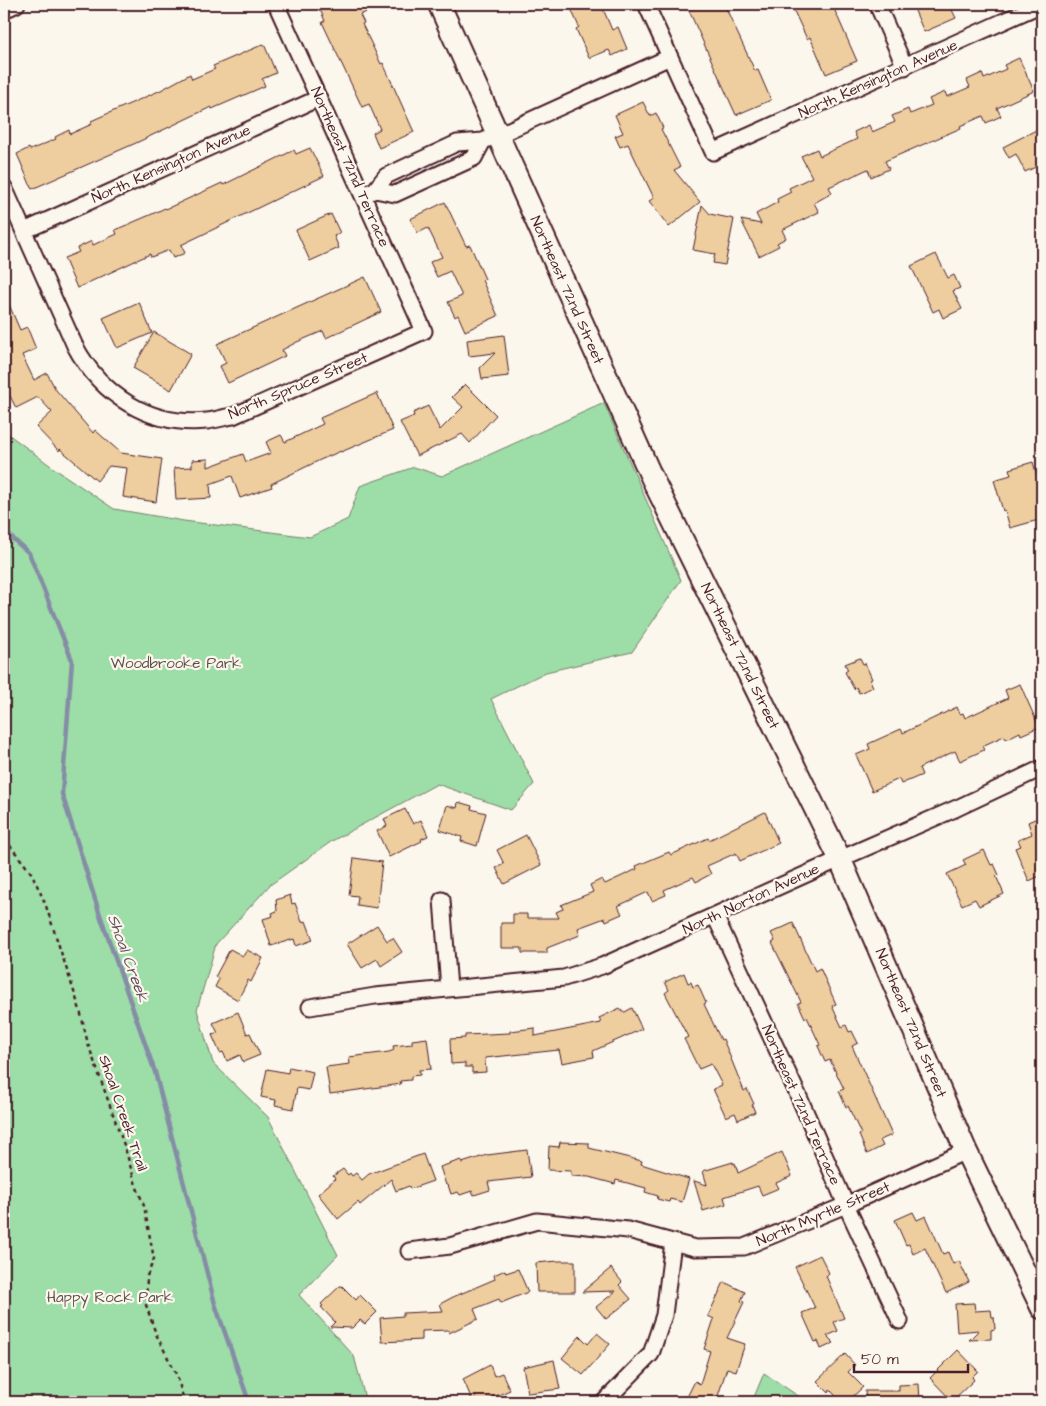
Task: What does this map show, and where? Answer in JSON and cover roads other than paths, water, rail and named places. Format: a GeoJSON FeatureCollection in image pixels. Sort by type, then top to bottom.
{"type":"FeatureCollection","features":[{"type":"Feature","properties":{"kind":"main road","name":"Northeast 72nd Street"},"geometry":{"type":"LineString","coordinates":[[439,4],[490,138],[652,478],[840,859],[966,1151],[1042,1308]]}},
{"type":"Feature","properties":{"kind":"street"},"geometry":{"type":"LineString","coordinates":[[4,10],[17,4]]}},
{"type":"Feature","properties":{"kind":"street","name":"Northeast 72nd Terrace"},"geometry":{"type":"LineString","coordinates":[[276,4],[319,98],[369,192],[424,330]]}},
{"type":"Feature","properties":{"kind":"street"},"geometry":{"type":"LineString","coordinates":[[369,192],[386,176],[456,142],[490,138],[670,57],[646,4]]}},
{"type":"Feature","properties":{"kind":"street"},"geometry":{"type":"LineString","coordinates":[[877,4],[905,67]]}},
{"type":"Feature","properties":{"kind":"street","name":"North Kensington Avenue"},"geometry":{"type":"LineString","coordinates":[[670,57],[713,152],[1042,4]]}},
{"type":"Feature","properties":{"kind":"street","name":"North Kensington Avenue"},"geometry":{"type":"LineString","coordinates":[[24,231],[319,98]]}},
{"type":"Feature","properties":{"kind":"street"},"geometry":{"type":"LineString","coordinates":[[369,192],[395,194],[474,158],[490,138]]}},
{"type":"Feature","properties":{"kind":"street","name":"North Spruce Street"},"geometry":{"type":"LineString","coordinates":[[4,187],[76,346],[89,369],[118,398],[141,411],[180,421],[207,421],[233,416],[424,330]]}},
{"type":"Feature","properties":{"kind":"street","name":"North Norton Avenue"},"geometry":{"type":"LineString","coordinates":[[310,1007],[375,996],[564,978],[587,972],[957,808],[1042,768]]}},
{"type":"Feature","properties":{"kind":"street"},"geometry":{"type":"LineString","coordinates":[[442,900],[449,988]]}},
{"type":"Feature","properties":{"kind":"street","name":"Northeast 72nd Terrace"},"geometry":{"type":"LineString","coordinates":[[715,916],[900,1321]]}},
{"type":"Feature","properties":{"kind":"street","name":"North Myrtle Street"},"geometry":{"type":"LineString","coordinates":[[409,1251],[450,1246],[537,1221],[628,1230],[695,1248],[744,1247],[846,1206],[966,1151]]}},
{"type":"Feature","properties":{"kind":"street"},"geometry":{"type":"LineString","coordinates":[[604,1402],[620,1397],[650,1354],[664,1315],[673,1242]]}},
{"type":"Feature","properties":{"kind":"waterway","name":"Shoal Creek"},"geometry":{"type":"LineString","coordinates":[[4,531],[29,553],[72,660],[62,794],[99,912],[155,1072],[215,1304],[249,1402]]}},
{"type":"Feature","properties":{"kind":"park label","name":"Woodbrooke Park"},"geometry":{"type":"Point","coordinates":[176,663]}},
{"type":"Feature","properties":{"kind":"park label","name":"Happy Rock Park"},"geometry":{"type":"Point","coordinates":[110,1297]}}]}
